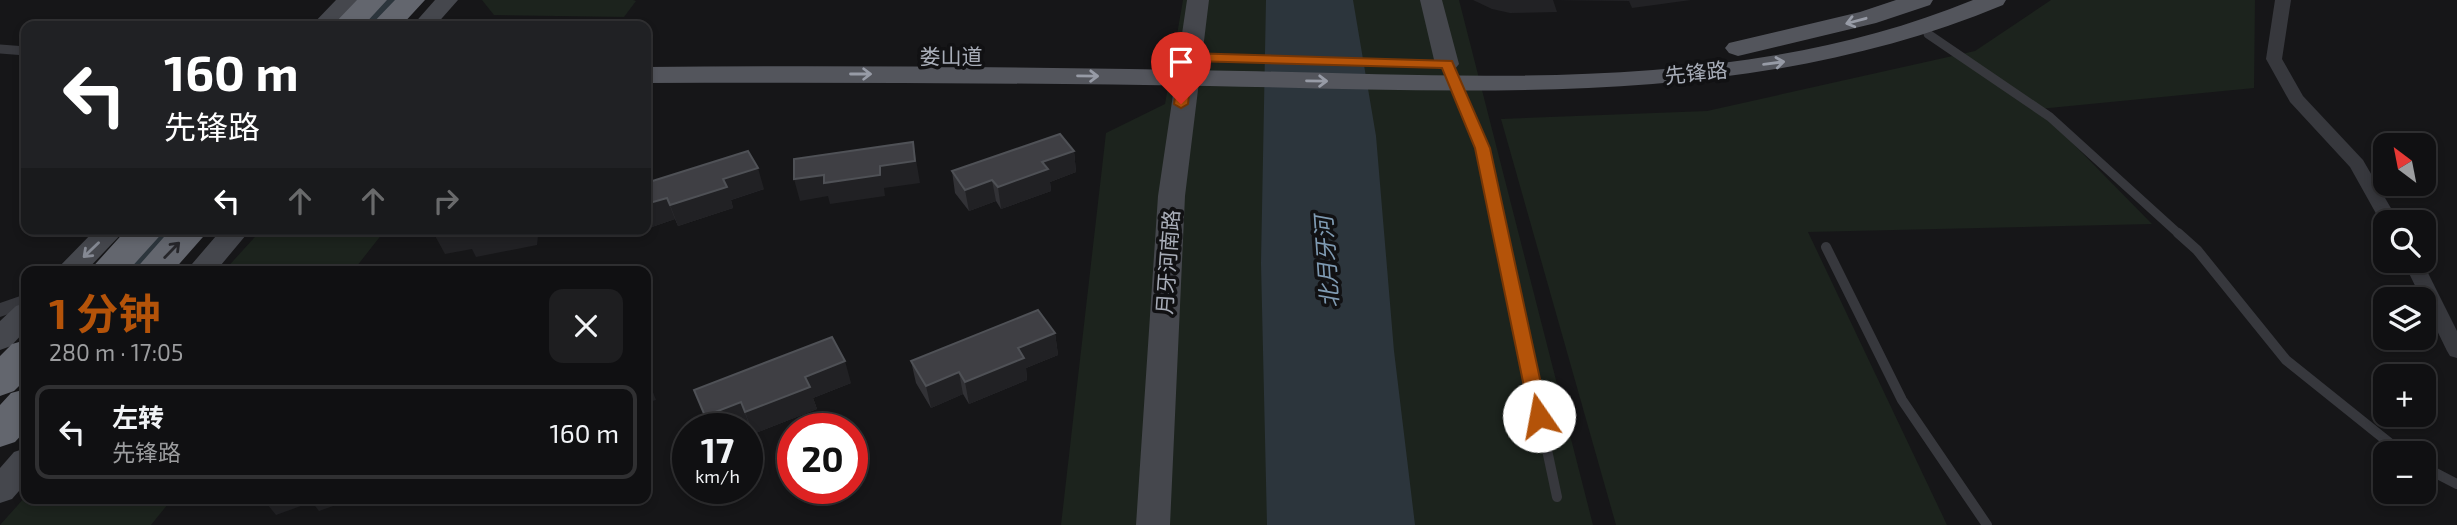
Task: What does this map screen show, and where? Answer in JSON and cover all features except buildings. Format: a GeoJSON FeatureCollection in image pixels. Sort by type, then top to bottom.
{"type":"FeatureCollection","features":[{"type":"Feature","properties":{"kind":"highway"},"geometry":{"type":"LineString","coordinates":[[352,21],[373,0]]}},
{"type":"Feature","properties":{"kind":"highway"},"geometry":{"type":"LineString","coordinates":[[390,21],[411,0]]}},
{"type":"Feature","properties":{"kind":"highway"},"geometry":{"type":"LineString","coordinates":[[112,266],[142,235]]}},
{"type":"Feature","properties":{"kind":"highway"},"geometry":{"type":"LineString","coordinates":[[157,266],[186,235]]}},
{"type":"Feature","properties":{"kind":"highway"},"geometry":{"type":"LineString","coordinates":[[0,381],[21,359]]}},
{"type":"Feature","properties":{"kind":"highway"},"geometry":{"type":"LineString","coordinates":[[0,431],[21,409]]}},
{"type":"Feature","properties":{"kind":"main road","name":"先锋路"},"geometry":{"type":"LineString","coordinates":[[1451,73],[1718,51],[1793,38],[1867,19],[1920,0]]}},
{"type":"Feature","properties":{"kind":"main road","name":"先锋路"},"geometry":{"type":"LineString","coordinates":[[1253,69],[1647,77],[1819,57],[1897,38],[1994,0]]}},
{"type":"Feature","properties":{"kind":"main road","name":"娄山道"},"geometry":{"type":"LineString","coordinates":[[651,53],[1253,69]]}},
{"type":"Feature","properties":{"kind":"main road","name":"娄山道"},"geometry":{"type":"LineString","coordinates":[[651,75],[1185,67]]}},
{"type":"Feature","properties":{"kind":"street"},"geometry":{"type":"LineString","coordinates":[[327,21],[349,0]]}},
{"type":"Feature","properties":{"kind":"street"},"geometry":{"type":"LineString","coordinates":[[428,21],[447,0]]}},
{"type":"Feature","properties":{"kind":"street","name":"月牙河南路"},"geometry":{"type":"LineString","coordinates":[[1153,525],[1166,259],[1185,67],[1198,0]]}},
{"type":"Feature","properties":{"kind":"street"},"geometry":{"type":"LineString","coordinates":[[1431,0],[1451,73]]}},
{"type":"Feature","properties":{"kind":"street"},"geometry":{"type":"LineString","coordinates":[[2283,0],[2274,60],[2295,98],[2357,164],[2383,210]]}},
{"type":"Feature","properties":{"kind":"street"},"geometry":{"type":"LineString","coordinates":[[74,266],[107,235]]}},
{"type":"Feature","properties":{"kind":"street"},"geometry":{"type":"LineString","coordinates":[[205,266],[233,235]]}},
{"type":"Feature","properties":{"kind":"street"},"geometry":{"type":"LineString","coordinates":[[2418,273],[2457,351]]}},
{"type":"Feature","properties":{"kind":"street"},"geometry":{"type":"LineString","coordinates":[[0,310],[21,303]]}},
{"type":"Feature","properties":{"kind":"street"},"geometry":{"type":"LineString","coordinates":[[0,339],[21,318]]}},
{"type":"Feature","properties":{"kind":"street"},"geometry":{"type":"LineString","coordinates":[[0,490],[21,467]]}},
{"type":"Feature","properties":{"kind":"lane"},"geometry":{"type":"LineString","coordinates":[[1928,34],[2050,117],[2197,250],[2286,360],[2387,441]]}},
{"type":"Feature","properties":{"kind":"lane"},"geometry":{"type":"LineString","coordinates":[[0,49],[21,51]]}},
{"type":"Feature","properties":{"kind":"lane"},"geometry":{"type":"LineString","coordinates":[[1451,73],[1483,148],[1556,497]]}},
{"type":"Feature","properties":{"kind":"lane"},"geometry":{"type":"LineString","coordinates":[[1826,247],[1902,400],[1987,525]]}},
{"type":"Feature","properties":{"kind":"lane"},"geometry":{"type":"LineString","coordinates":[[2436,473],[2457,484]]}},
{"type":"Feature","properties":{"kind":"shaded area"},"geometry":{"type":"Polygon","coordinates":[[[482,0],[636,1],[624,17],[494,15],[482,0]]]}},
{"type":"Feature","properties":{"kind":"shaded area"},"geometry":{"type":"Polygon","coordinates":[[[1183,0],[1459,0],[1593,525],[1061,525],[1106,133],[1165,104],[1183,0]]]}},
{"type":"Feature","properties":{"kind":"shaded area"},"geometry":{"type":"Polygon","coordinates":[[[1473,0],[1553,0],[1557,12],[1510,13],[1492,9],[1473,0]]]}},
{"type":"Feature","properties":{"kind":"shaded area"},"geometry":{"type":"Polygon","coordinates":[[[1553,0],[1691,0],[1632,8],[1629,1],[1553,0]]]}},
{"type":"Feature","properties":{"kind":"shaded area"},"geometry":{"type":"Polygon","coordinates":[[[2051,0],[2255,0],[2254,88],[2039,109],[2152,224],[1808,232],[1947,525],[1616,525],[1501,119],[1707,111],[1975,51],[2051,0]]]}},
{"type":"Feature","properties":{"kind":"shaded area"},"geometry":{"type":"Polygon","coordinates":[[[257,235],[381,235],[357,266],[229,266],[257,235]]]}},
{"type":"Feature","properties":{"kind":"shaded area"},"geometry":{"type":"Polygon","coordinates":[[[21,502],[21,504],[168,504],[151,525],[0,525],[21,502]]]}},
{"type":"Feature","properties":{"kind":"water","name":"北月牙河"},"geometry":{"type":"Polygon","coordinates":[[[1266,0],[1353,0],[1376,136],[1394,351],[1415,525],[1267,525],[1261,263],[1266,0]]]}},
{"type":"Feature","properties":{"kind":"waterway"},"geometry":{"type":"LineString","coordinates":[[369,21],[389,0]]}},
{"type":"Feature","properties":{"kind":"waterway"},"geometry":{"type":"LineString","coordinates":[[133,266],[162,235]]}},
{"type":"Feature","properties":{"kind":"route"},"geometry":{"type":"LineString","coordinates":[[1181,104],[1187,57],[1447,64],[1483,148],[1539,416]]}}]}
